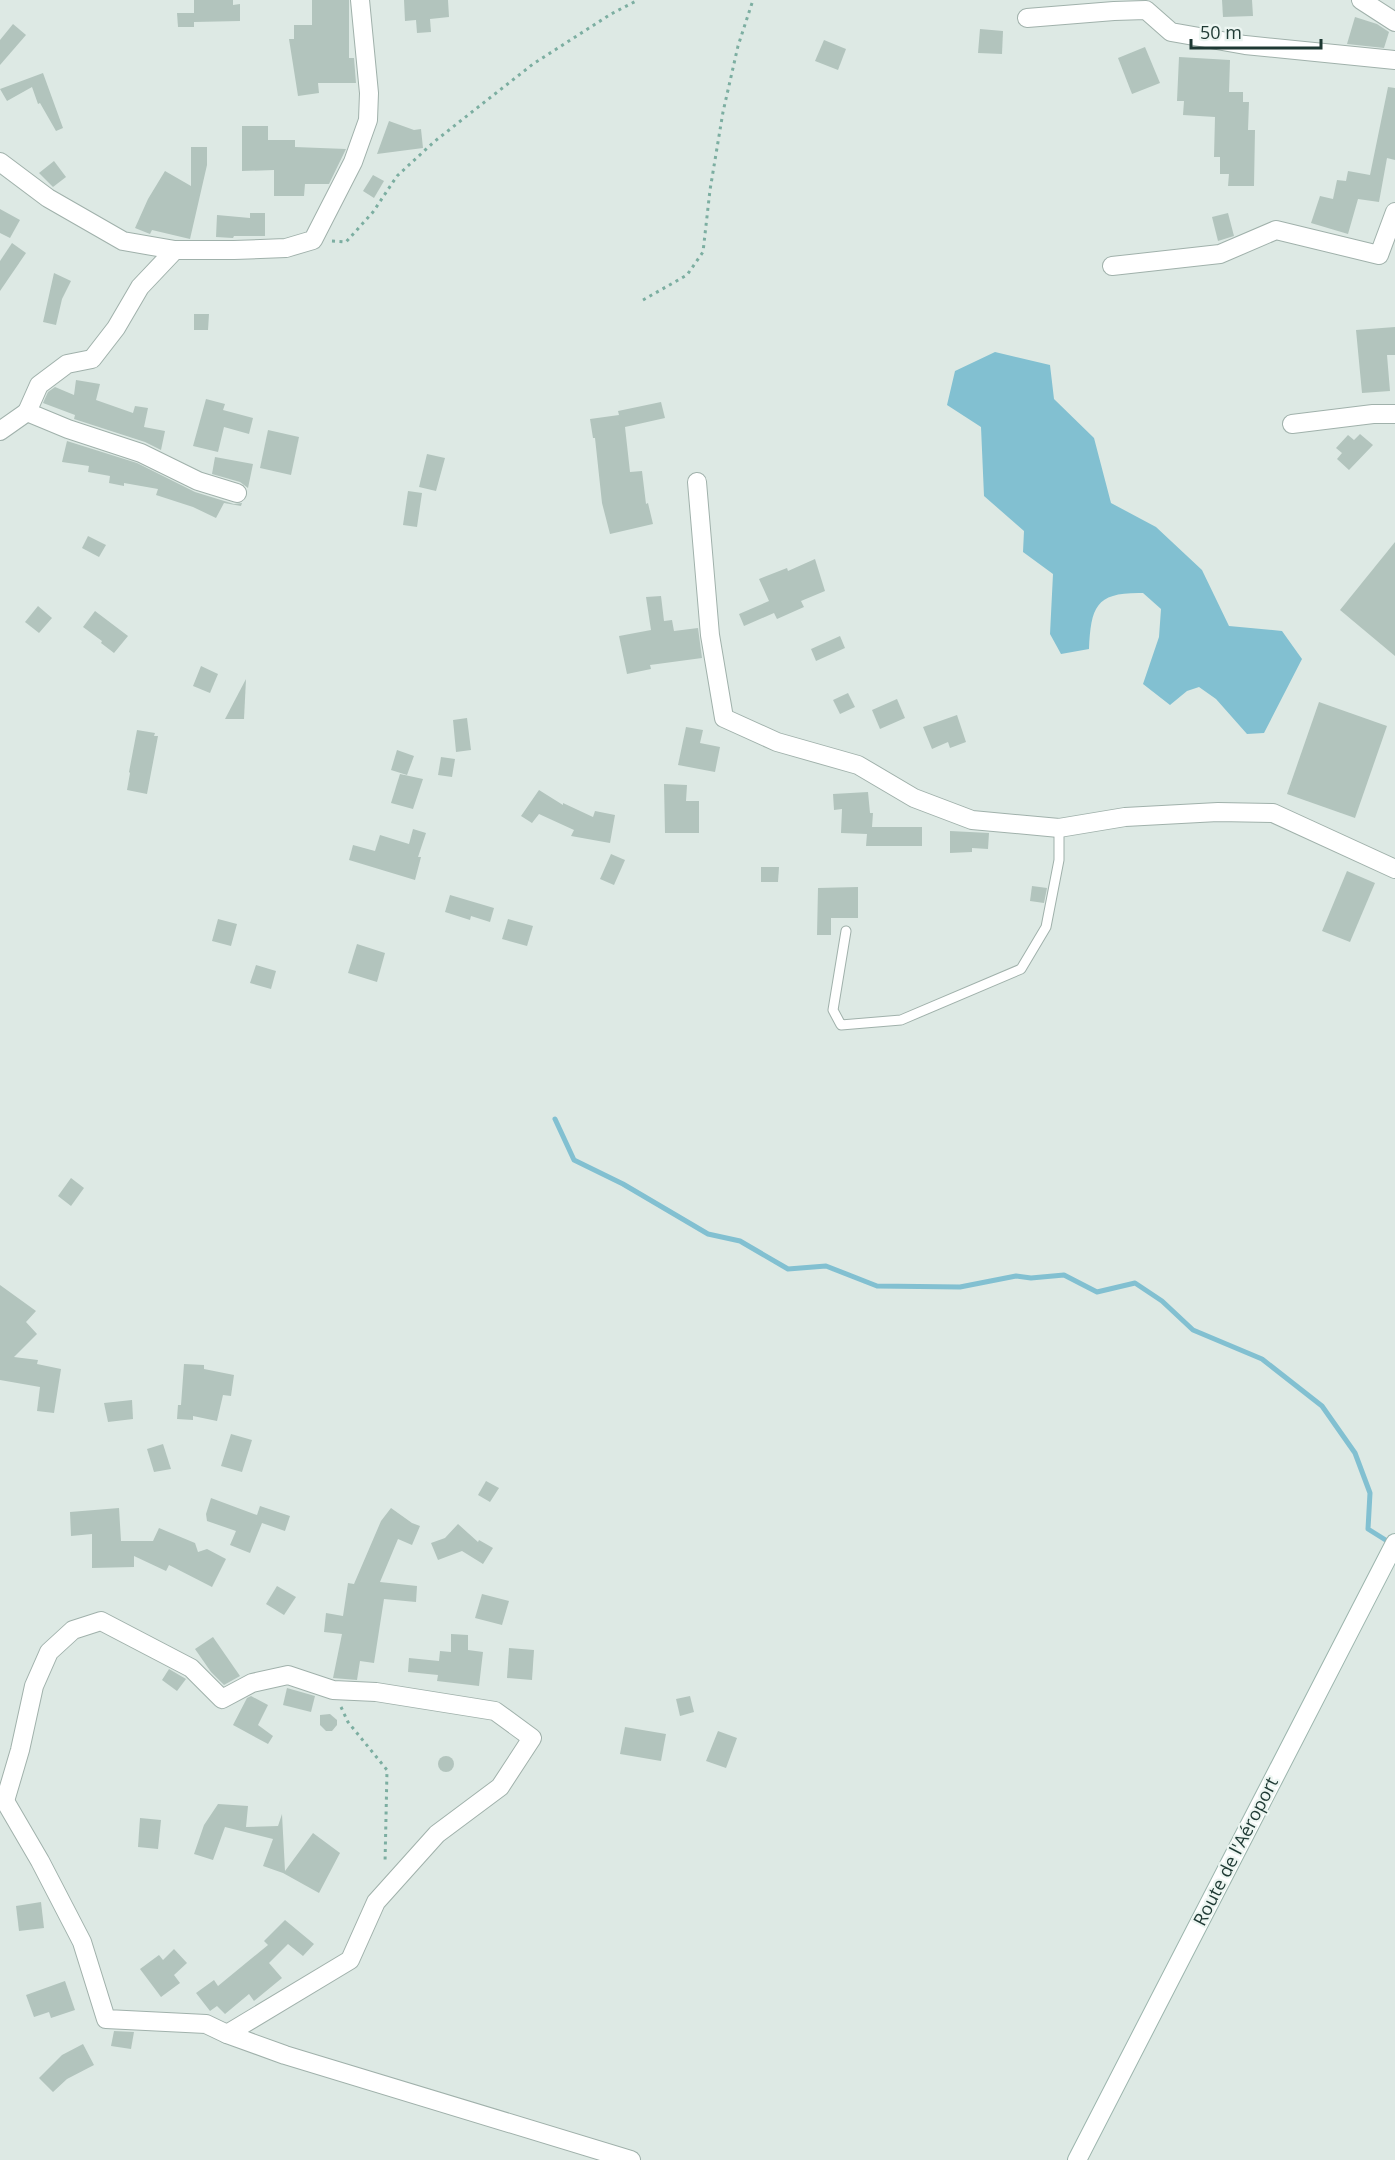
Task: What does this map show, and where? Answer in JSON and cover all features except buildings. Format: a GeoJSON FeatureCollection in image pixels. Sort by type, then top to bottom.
{"type":"FeatureCollection","features":[{"type":"Feature","properties":{"kind":"street"},"geometry":{"type":"LineString","coordinates":[[0,162],[48,198],[123,241],[175,250],[286,248],[313,240],[353,162],[368,120],[369,93],[360,0]]}},
{"type":"Feature","properties":{"kind":"street"},"geometry":{"type":"LineString","coordinates":[[1361,0],[1395,22]]}},
{"type":"Feature","properties":{"kind":"street"},"geometry":{"type":"LineString","coordinates":[[1027,18],[1146,10],[1171,32],[1245,45],[1395,60]]}},
{"type":"Feature","properties":{"kind":"street"},"geometry":{"type":"LineString","coordinates":[[1112,266],[1220,254],[1276,230],[1379,255],[1395,212]]}},
{"type":"Feature","properties":{"kind":"street"},"geometry":{"type":"LineString","coordinates":[[0,431],[27,412],[39,385],[67,364],[92,359],[116,328],[140,287],[175,250]]}},
{"type":"Feature","properties":{"kind":"street"},"geometry":{"type":"LineString","coordinates":[[27,412],[68,429],[141,453],[198,481],[237,493]]}},
{"type":"Feature","properties":{"kind":"street"},"geometry":{"type":"LineString","coordinates":[[1292,424],[1373,414],[1395,414]]}},
{"type":"Feature","properties":{"kind":"street"},"geometry":{"type":"LineString","coordinates":[[697,482],[710,634],[724,718],[777,742],[858,765],[914,798],[972,820],[1059,828],[1125,817],[1218,812],[1273,813],[1395,869]]}},
{"type":"Feature","properties":{"kind":"street","name":"Route de l'Aéroport"},"geometry":{"type":"LineString","coordinates":[[1077,2160],[1395,1543]]}},
{"type":"Feature","properties":{"kind":"street"},"geometry":{"type":"LineString","coordinates":[[227,2034],[350,1960],[376,1902],[436,1834],[500,1787],[532,1738],[495,1711],[376,1692],[333,1690],[288,1675],[252,1683],[222,1699],[191,1668],[101,1621],[73,1630],[49,1652],[34,1686],[20,1750],[2,1799],[40,1861],[82,1942],[106,2019],[206,2024],[227,2034],[285,2055],[632,2160]]}},
{"type":"Feature","properties":{"kind":"lane"},"geometry":{"type":"LineString","coordinates":[[846,931],[833,1010],[841,1024],[901,1020],[1021,969],[1046,927],[1059,860],[1059,828]]}},
{"type":"Feature","properties":{"kind":"path"},"geometry":{"type":"LineString","coordinates":[[313,240],[346,242],[373,212],[397,176],[435,141],[533,64],[611,14],[638,0]]}},
{"type":"Feature","properties":{"kind":"path"},"geometry":{"type":"LineString","coordinates":[[643,300],[687,275],[703,252],[710,190],[723,112],[738,46],[753,0]]}},
{"type":"Feature","properties":{"kind":"path"},"geometry":{"type":"LineString","coordinates":[[333,1690],[348,1722],[387,1770],[385,1893]]}},
{"type":"Feature","properties":{"kind":"water"},"geometry":{"type":"Polygon","coordinates":[[[995,352],[1050,365],[1054,399],[1094,438],[1111,503],[1156,527],[1202,570],[1229,626],[1282,631],[1302,659],[1264,733],[1247,734],[1216,699],[1199,687],[1187,691],[1170,705],[1143,684],[1159,637],[1161,609],[1143,593],[1115,595],[1099,604],[1092,622],[1089,649],[1061,654],[1050,634],[1053,574],[1023,552],[1024,531],[984,496],[981,427],[947,405],[955,371],[995,352]]]}},
{"type":"Feature","properties":{"kind":"waterway"},"geometry":{"type":"LineString","coordinates":[[555,1119],[574,1160],[623,1184],[708,1234],[740,1241],[788,1269],[826,1266],[877,1286],[960,1287],[1016,1276],[1031,1278],[1064,1275],[1097,1292],[1135,1283],[1162,1301],[1193,1330],[1262,1359],[1322,1406],[1355,1453],[1370,1493],[1368,1529],[1392,1544]]}}]}
